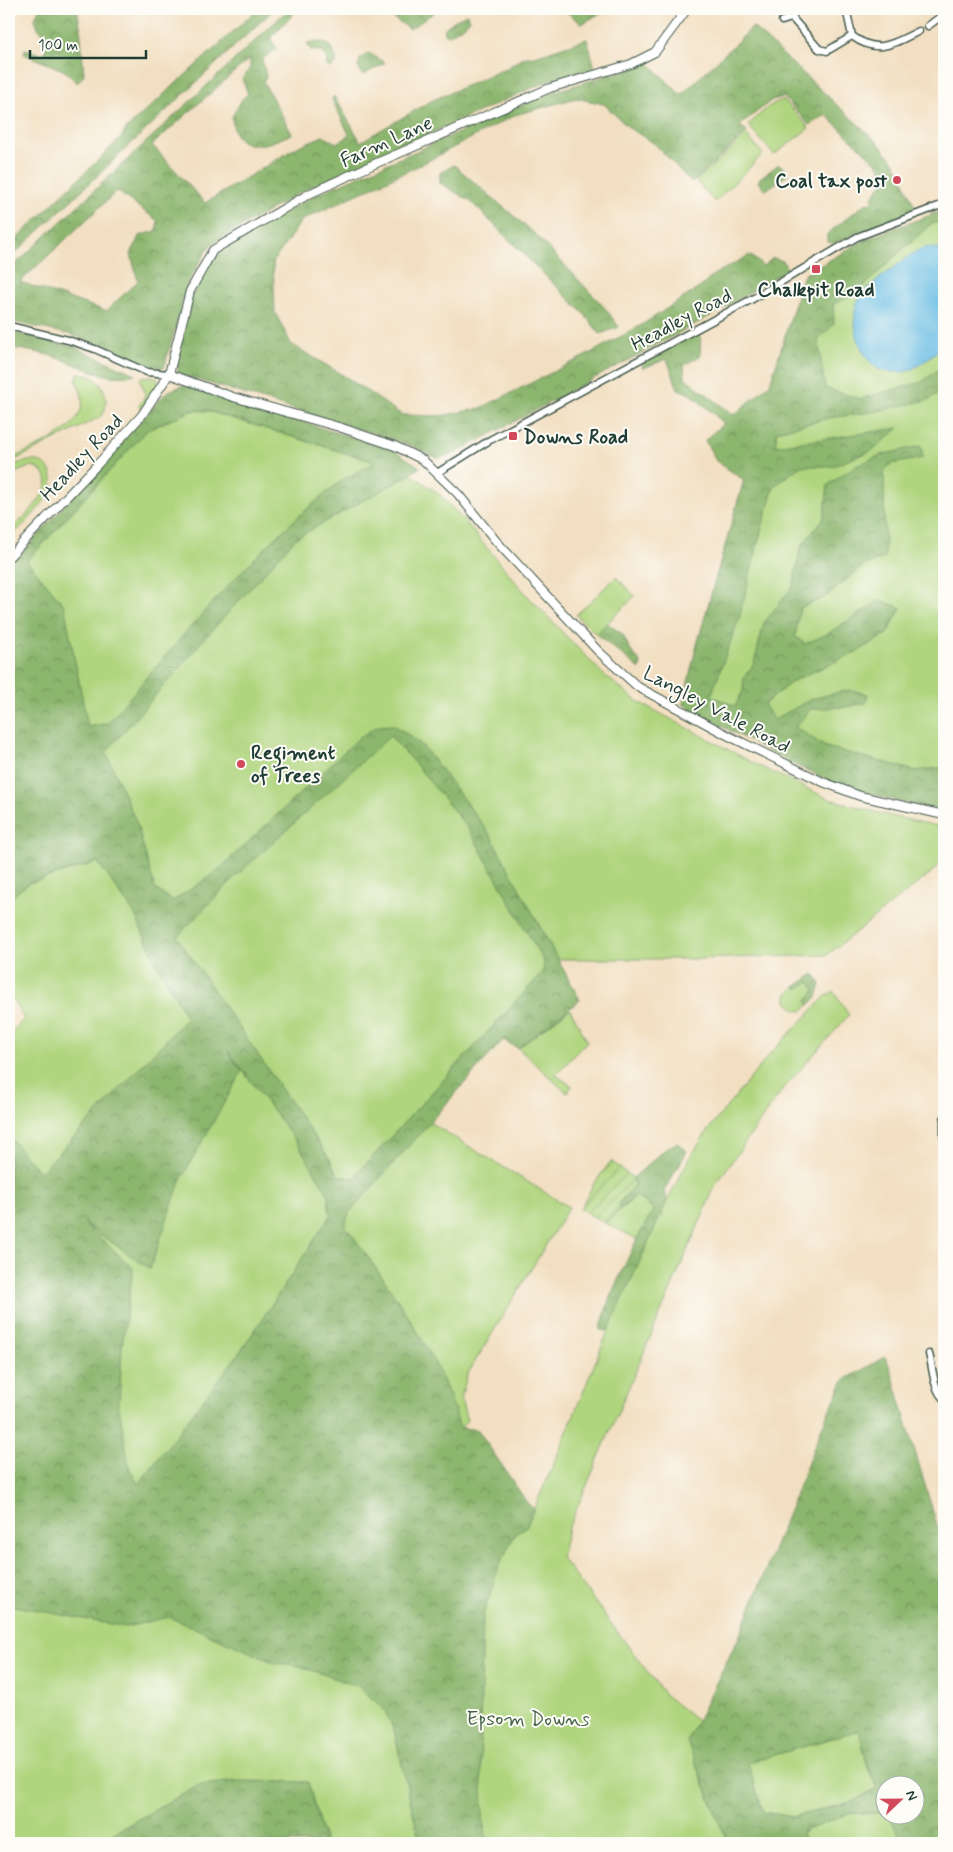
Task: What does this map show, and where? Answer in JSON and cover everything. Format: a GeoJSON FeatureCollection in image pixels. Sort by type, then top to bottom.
{"type":"FeatureCollection","features":[{"type":"Feature","properties":{"kind":"street","name":"Farm Lane"},"geometry":{"type":"LineString","coordinates":[[169,374],[190,292],[213,250],[309,194],[550,88],[631,64],[654,52],[686,9]]}},
{"type":"Feature","properties":{"kind":"street"},"geometry":{"type":"LineString","coordinates":[[782,21],[792,18],[796,9]]}},
{"type":"Feature","properties":{"kind":"street"},"geometry":{"type":"LineString","coordinates":[[849,9],[847,13],[852,36],[861,43],[885,47],[919,31]]}},
{"type":"Feature","properties":{"kind":"street"},"geometry":{"type":"LineString","coordinates":[[928,26],[944,14]]}},
{"type":"Feature","properties":{"kind":"street"},"geometry":{"type":"LineString","coordinates":[[792,18],[819,49],[827,51],[852,36]]}},
{"type":"Feature","properties":{"kind":"street","name":"Headley Road"},"geometry":{"type":"LineString","coordinates":[[437,473],[490,440],[754,298],[857,237],[944,204]]}},
{"type":"Feature","properties":{"kind":"street"},"geometry":{"type":"LineString","coordinates":[[9,326],[68,340],[95,349],[147,372],[169,374],[233,397],[339,427],[395,446],[423,460],[437,473]]}},
{"type":"Feature","properties":{"kind":"street","name":"Headley Road"},"geometry":{"type":"LineString","coordinates":[[9,557],[142,416],[169,374]]}},
{"type":"Feature","properties":{"kind":"street","name":"Langley Vale Road"},"geometry":{"type":"LineString","coordinates":[[437,473],[458,494],[496,541],[567,618],[611,664],[638,686],[729,736],[823,782],[860,796],[944,815]]}},
{"type":"Feature","properties":{"kind":"street"},"geometry":{"type":"LineString","coordinates":[[944,1119],[944,1138]]}},
{"type":"Feature","properties":{"kind":"street"},"geometry":{"type":"LineString","coordinates":[[929,1354],[936,1386],[944,1399]]}},
{"type":"Feature","properties":{"kind":"green space"},"geometry":{"type":"Polygon","coordinates":[[[39,9],[77,9],[84,75],[77,83],[65,71],[24,54],[25,49],[44,55],[47,36],[39,30],[35,19],[39,9]]]}},
{"type":"Feature","properties":{"kind":"green space"},"geometry":{"type":"Polygon","coordinates":[[[258,9],[274,9],[9,259],[9,246],[121,138],[127,128],[258,9]]]}},
{"type":"Feature","properties":{"kind":"green space"},"geometry":{"type":"Polygon","coordinates":[[[289,9],[298,9],[271,37],[276,49],[262,59],[266,77],[263,81],[292,134],[270,143],[254,145],[240,140],[235,133],[232,117],[242,99],[248,94],[242,79],[250,68],[250,58],[152,145],[205,203],[299,146],[323,136],[336,143],[345,139],[349,134],[332,99],[334,96],[360,142],[433,100],[507,68],[522,58],[535,56],[587,39],[595,68],[552,79],[308,188],[210,245],[188,282],[164,368],[146,367],[130,358],[73,335],[9,321],[9,270],[289,9]],[[117,191],[20,282],[106,311],[138,281],[131,254],[139,236],[156,231],[158,221],[117,191]]]}},
{"type":"Feature","properties":{"kind":"green space"},"geometry":{"type":"Polygon","coordinates":[[[390,9],[439,9],[410,29],[387,14],[390,9]]]}},
{"type":"Feature","properties":{"kind":"green space"},"geometry":{"type":"Polygon","coordinates":[[[563,9],[607,9],[582,24],[563,9]]]}},
{"type":"Feature","properties":{"kind":"green space"},"geometry":{"type":"Polygon","coordinates":[[[467,14],[470,20],[465,25],[449,35],[444,33],[445,28],[467,14]]]}},
{"type":"Feature","properties":{"kind":"green space"},"geometry":{"type":"Polygon","coordinates":[[[753,27],[876,141],[893,160],[916,210],[833,243],[827,242],[827,234],[866,203],[868,204],[874,200],[872,197],[885,180],[880,167],[826,115],[809,125],[784,97],[772,100],[740,125],[747,132],[692,183],[655,144],[629,128],[604,104],[576,98],[515,115],[420,165],[302,220],[273,262],[275,312],[291,344],[346,377],[402,415],[440,416],[481,408],[589,354],[640,326],[702,286],[713,275],[750,255],[763,266],[773,258],[783,261],[787,269],[723,309],[452,455],[437,458],[411,445],[179,374],[176,362],[193,294],[216,253],[313,196],[552,92],[640,66],[646,60],[681,95],[753,27]]]}},
{"type":"Feature","properties":{"kind":"green space"},"geometry":{"type":"Polygon","coordinates":[[[324,42],[332,47],[337,62],[331,68],[326,65],[327,60],[323,52],[311,50],[307,43],[324,42]]]}},
{"type":"Feature","properties":{"kind":"green space"},"geometry":{"type":"Polygon","coordinates":[[[369,53],[385,63],[363,75],[358,67],[360,59],[369,53]]]}},
{"type":"Feature","properties":{"kind":"green space"},"geometry":{"type":"Polygon","coordinates":[[[784,100],[809,128],[774,155],[748,125],[769,106],[784,100]]]}},
{"type":"Feature","properties":{"kind":"green space"},"geometry":{"type":"Polygon","coordinates":[[[746,135],[763,154],[715,202],[696,181],[746,135]]]}},
{"type":"Feature","properties":{"kind":"green space"},"geometry":{"type":"Polygon","coordinates":[[[779,164],[788,172],[787,175],[766,190],[758,182],[760,178],[779,164]]]}},
{"type":"Feature","properties":{"kind":"green space"},"geometry":{"type":"Polygon","coordinates":[[[454,165],[536,235],[605,308],[619,327],[600,334],[585,315],[470,201],[440,183],[440,173],[454,165]]]}},
{"type":"Feature","properties":{"kind":"green space"},"geometry":{"type":"Polygon","coordinates":[[[944,210],[944,811],[712,721],[684,704],[712,591],[804,275],[865,240],[944,210]]]}},
{"type":"Feature","properties":{"kind":"green space"},"geometry":{"type":"Polygon","coordinates":[[[944,210],[944,222],[932,223],[857,293],[833,304],[834,324],[818,340],[825,388],[860,399],[922,382],[944,365],[944,389],[928,400],[872,412],[829,418],[777,431],[775,446],[899,428],[871,451],[833,466],[801,466],[774,486],[740,615],[711,696],[735,706],[743,691],[744,677],[754,664],[764,623],[793,586],[801,546],[824,518],[828,485],[852,468],[881,455],[921,446],[923,458],[890,464],[884,471],[885,557],[863,566],[827,596],[800,608],[795,636],[805,644],[827,634],[881,600],[901,608],[887,634],[858,651],[793,681],[764,704],[774,720],[811,699],[849,690],[868,694],[866,703],[845,707],[811,709],[795,727],[826,747],[916,771],[944,767],[944,811],[905,803],[839,785],[793,764],[683,704],[696,648],[744,480],[716,461],[705,440],[724,423],[692,395],[678,389],[667,359],[643,368],[642,361],[701,331],[700,356],[684,365],[685,378],[734,415],[770,384],[804,275],[865,240],[944,210]]]}},
{"type":"Feature","properties":{"kind":"green space"},"geometry":{"type":"Polygon","coordinates":[[[9,332],[74,347],[135,374],[125,376],[103,375],[52,356],[9,347],[9,332]]]}},
{"type":"Feature","properties":{"kind":"green space"},"geometry":{"type":"Polygon","coordinates":[[[78,373],[93,378],[102,386],[106,398],[104,413],[98,418],[9,463],[9,460],[50,440],[74,422],[81,410],[82,397],[76,381],[78,373]]]}},
{"type":"Feature","properties":{"kind":"green space"},"geometry":{"type":"Polygon","coordinates":[[[153,376],[158,379],[158,385],[141,409],[139,406],[145,392],[140,379],[153,376]]]}},
{"type":"Feature","properties":{"kind":"green space"},"geometry":{"type":"Polygon","coordinates":[[[184,385],[395,451],[420,467],[411,474],[296,538],[206,637],[106,752],[137,824],[155,889],[173,901],[215,873],[361,736],[378,726],[394,725],[422,745],[489,833],[580,1000],[518,1048],[503,1040],[349,1213],[345,1225],[412,1322],[440,1373],[460,1428],[478,1430],[528,1504],[534,1509],[526,1527],[515,1534],[500,1564],[483,1615],[480,1731],[483,1816],[486,1843],[420,1843],[394,1730],[384,1709],[358,1686],[296,1665],[275,1663],[169,1617],[126,1627],[9,1605],[9,1137],[40,1173],[187,1018],[158,966],[135,915],[98,862],[29,883],[9,899],[9,564],[20,555],[167,392],[184,385]],[[193,410],[147,430],[27,561],[64,605],[88,727],[108,723],[217,598],[304,511],[345,478],[375,462],[208,411],[193,410]],[[390,736],[236,876],[177,937],[331,1161],[338,1176],[353,1178],[543,972],[544,962],[468,828],[390,736]],[[228,1051],[242,1071],[180,1181],[150,1269],[84,1223],[133,1268],[122,1346],[119,1406],[129,1467],[138,1485],[245,1345],[330,1216],[328,1194],[298,1144],[228,1051]]]}},
{"type":"Feature","properties":{"kind":"green space","name":"Epsom Downs"},"geometry":{"type":"Polygon","coordinates":[[[193,410],[208,411],[411,474],[439,494],[526,594],[568,638],[603,674],[637,701],[759,766],[829,799],[890,816],[938,826],[944,831],[944,859],[932,872],[827,955],[696,959],[557,959],[414,1113],[569,1207],[467,1375],[461,1399],[467,1420],[461,1428],[478,1430],[526,1526],[553,1466],[608,1331],[667,1201],[689,1159],[708,1130],[771,1053],[825,997],[833,991],[849,1015],[783,1089],[716,1184],[568,1529],[561,1557],[665,1695],[697,1721],[695,1727],[697,1767],[730,1843],[429,1843],[405,1731],[386,1711],[394,1730],[420,1843],[9,1843],[9,1035],[24,1019],[9,993],[9,565],[27,561],[147,430],[193,410]]]}},
{"type":"Feature","properties":{"kind":"green space"},"geometry":{"type":"Polygon","coordinates":[[[34,460],[45,465],[51,474],[52,483],[42,504],[9,539],[9,532],[40,498],[45,489],[46,480],[42,472],[32,466],[9,475],[9,468],[19,463],[34,460]]]}},
{"type":"Feature","properties":{"kind":"green space"},"geometry":{"type":"Polygon","coordinates":[[[616,577],[635,596],[596,634],[576,615],[616,577]]]}},
{"type":"Feature","properties":{"kind":"green space"},"geometry":{"type":"Polygon","coordinates":[[[607,623],[622,634],[631,651],[641,663],[640,669],[596,634],[607,623]]]}},
{"type":"Feature","properties":{"kind":"green space"},"geometry":{"type":"Polygon","coordinates":[[[814,974],[821,984],[817,997],[809,1005],[807,1001],[815,990],[809,982],[798,989],[796,986],[814,974]]]}},
{"type":"Feature","properties":{"kind":"green space"},"geometry":{"type":"Polygon","coordinates":[[[809,981],[815,990],[807,1000],[809,1005],[802,1011],[796,1010],[787,1002],[787,994],[796,986],[798,989],[809,981]]]}},
{"type":"Feature","properties":{"kind":"green space"},"geometry":{"type":"Polygon","coordinates":[[[570,1009],[587,1041],[556,1075],[572,1086],[567,1093],[518,1048],[570,1009]]]}},
{"type":"Feature","properties":{"kind":"green space"},"geometry":{"type":"Polygon","coordinates":[[[677,1143],[687,1151],[664,1191],[667,1201],[608,1331],[600,1330],[610,1297],[637,1239],[654,1209],[636,1196],[621,1208],[618,1205],[635,1184],[633,1178],[668,1147],[677,1143]]]}},
{"type":"Feature","properties":{"kind":"green space"},"geometry":{"type":"Polygon","coordinates":[[[611,1161],[633,1178],[635,1184],[618,1204],[621,1208],[605,1223],[580,1209],[593,1185],[611,1161]]]}},
{"type":"Feature","properties":{"kind":"green space"},"geometry":{"type":"Polygon","coordinates":[[[636,1196],[654,1209],[637,1239],[605,1223],[636,1196]]]}},
{"type":"Feature","properties":{"kind":"green space"},"geometry":{"type":"Polygon","coordinates":[[[885,1357],[890,1367],[944,1549],[944,1843],[903,1843],[894,1824],[926,1824],[926,1774],[876,1774],[876,1786],[868,1768],[859,1730],[748,1763],[763,1812],[793,1817],[852,1802],[876,1789],[876,1813],[851,1813],[801,1832],[806,1843],[730,1843],[721,1826],[687,1741],[740,1635],[826,1417],[844,1380],[885,1357]]]}},
{"type":"Feature","properties":{"kind":"green space"},"geometry":{"type":"Polygon","coordinates":[[[860,1730],[868,1768],[876,1789],[852,1802],[793,1817],[763,1812],[747,1763],[860,1730]]]}},
{"type":"Feature","properties":{"kind":"green space"},"geometry":{"type":"Polygon","coordinates":[[[239,1781],[308,1782],[325,1843],[96,1843],[199,1785],[239,1781]]]}},
{"type":"Feature","properties":{"kind":"green space"},"geometry":{"type":"Polygon","coordinates":[[[851,1813],[876,1813],[876,1824],[894,1824],[903,1843],[806,1843],[801,1832],[851,1813]]]}},
{"type":"Feature","properties":{"kind":"water"},"geometry":{"type":"Polygon","coordinates":[[[928,247],[944,250],[944,345],[925,361],[909,370],[897,372],[877,368],[865,355],[857,336],[855,316],[859,299],[874,283],[909,256],[918,250],[928,247]]]}},
{"type":"Feature","properties":{"kind":"place","name":"Coal tax post"},"geometry":{"type":"Point","coordinates":[897,180]}},
{"type":"Feature","properties":{"kind":"place","name":"Chalkpit Road"},"geometry":{"type":"Point","coordinates":[816,269]}},
{"type":"Feature","properties":{"kind":"place","name":"Downs Road"},"geometry":{"type":"Point","coordinates":[513,436]}},
{"type":"Feature","properties":{"kind":"place","name":"Regiment of Trees"},"geometry":{"type":"Point","coordinates":[241,764]}}]}
